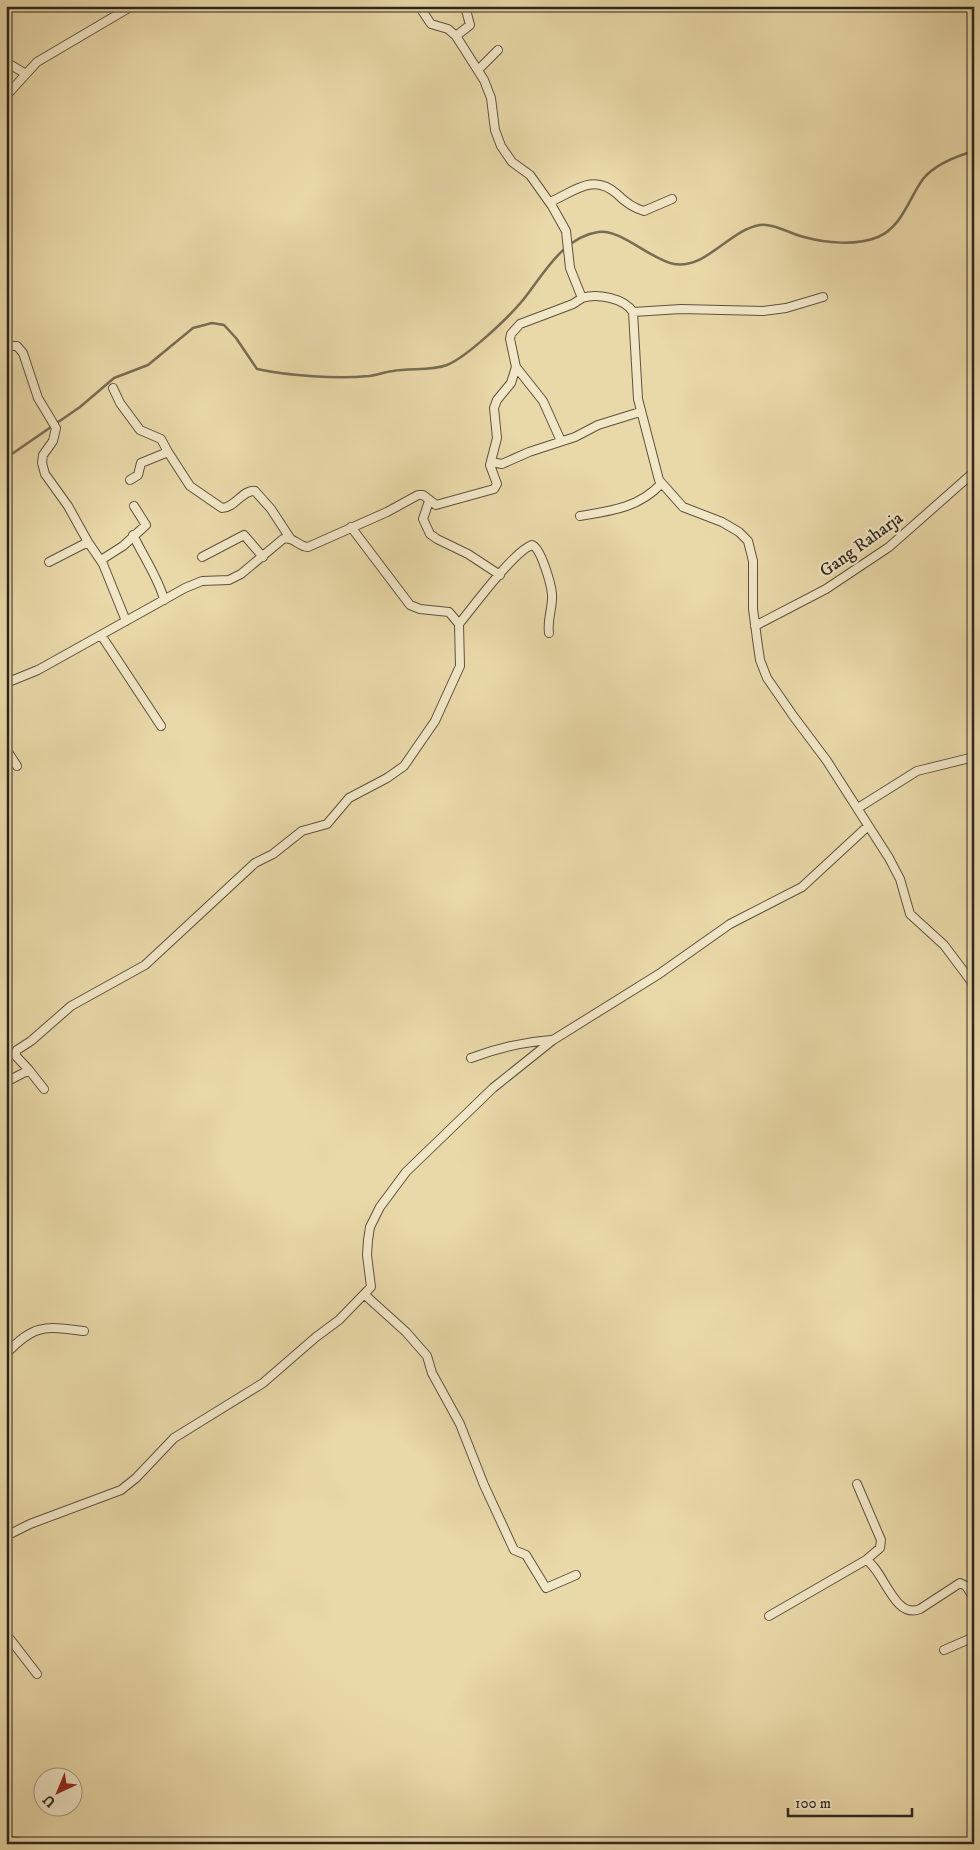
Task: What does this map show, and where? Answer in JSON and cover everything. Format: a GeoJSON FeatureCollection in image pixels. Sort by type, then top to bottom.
{"type":"FeatureCollection","features":[{"type":"Feature","properties":{"kind":"street"},"geometry":{"type":"LineString","coordinates":[[6,96],[44,58],[132,6]]}},
{"type":"Feature","properties":{"kind":"street"},"geometry":{"type":"LineString","coordinates":[[419,6],[431,24],[448,29],[456,36],[478,70],[488,88],[495,130],[501,146],[512,162],[530,175],[550,202],[566,231],[570,268],[582,298]]}},
{"type":"Feature","properties":{"kind":"street"},"geometry":{"type":"LineString","coordinates":[[456,36],[470,24],[466,6]]}},
{"type":"Feature","properties":{"kind":"street"},"geometry":{"type":"LineString","coordinates":[[478,70],[498,50]]}},
{"type":"Feature","properties":{"kind":"street"},"geometry":{"type":"LineString","coordinates":[[6,62],[26,74]]}},
{"type":"Feature","properties":{"kind":"street"},"geometry":{"type":"LineString","coordinates":[[550,202],[595,183],[604,184],[631,206],[644,211],[672,199]]}},
{"type":"Feature","properties":{"kind":"street"},"geometry":{"type":"LineString","coordinates":[[561,441],[544,401],[516,367],[510,339],[513,330],[520,324],[570,305],[582,298],[597,296],[626,304],[633,312],[634,361],[640,412],[660,484],[683,507],[732,527],[748,541],[753,561],[755,626],[760,660],[767,678],[858,808],[897,874],[910,914],[944,945],[974,985]]}},
{"type":"Feature","properties":{"kind":"street"},"geometry":{"type":"LineString","coordinates":[[633,312],[681,309],[763,312],[786,308],[822,297]]}},
{"type":"Feature","properties":{"kind":"street"},"geometry":{"type":"LineString","coordinates":[[6,346],[14,346],[20,349],[38,398],[56,428],[55,438],[43,455],[42,463],[50,483],[68,506],[88,542],[101,560],[126,621]]}},
{"type":"Feature","properties":{"kind":"street"},"geometry":{"type":"LineString","coordinates":[[113,388],[120,403],[140,430],[161,439],[190,486],[222,508],[231,506],[249,491],[255,491],[271,509],[290,538],[300,545],[308,547],[351,526],[387,512],[418,495],[423,495],[432,504],[441,504],[494,489],[497,484],[491,470],[491,462],[496,438],[495,404],[511,383],[516,367]]}},
{"type":"Feature","properties":{"kind":"street"},"geometry":{"type":"LineString","coordinates":[[491,462],[502,464],[603,423],[640,412]]}},
{"type":"Feature","properties":{"kind":"street"},"geometry":{"type":"LineString","coordinates":[[130,480],[138,474],[141,464],[168,452]]}},
{"type":"Feature","properties":{"kind":"street","name":"Gang Raharja"},"geometry":{"type":"LineString","coordinates":[[755,626],[826,588],[889,547],[974,472]]}},
{"type":"Feature","properties":{"kind":"street"},"geometry":{"type":"LineString","coordinates":[[580,516],[634,505],[646,498],[660,484]]}},
{"type":"Feature","properties":{"kind":"street"},"geometry":{"type":"LineString","coordinates":[[429,501],[423,519],[430,534],[500,575]]}},
{"type":"Feature","properties":{"kind":"street"},"geometry":{"type":"LineString","coordinates":[[101,560],[123,546],[147,524],[134,506]]}},
{"type":"Feature","properties":{"kind":"street"},"geometry":{"type":"LineString","coordinates":[[44,1089],[15,1055],[17,1050],[31,1041],[71,1006],[145,965],[255,863],[273,854],[302,831],[326,824],[349,798],[387,778],[404,766],[435,721],[460,666],[459,624],[457,619],[449,612],[420,609],[410,605],[351,526]]}},
{"type":"Feature","properties":{"kind":"street"},"geometry":{"type":"LineString","coordinates":[[134,535],[144,559],[162,589],[164,600]]}},
{"type":"Feature","properties":{"kind":"street"},"geometry":{"type":"LineString","coordinates":[[202,557],[244,535],[263,557]]}},
{"type":"Feature","properties":{"kind":"street"},"geometry":{"type":"LineString","coordinates":[[6,683],[38,670],[202,581],[229,580],[247,571],[283,539],[290,538]]}},
{"type":"Feature","properties":{"kind":"street"},"geometry":{"type":"LineString","coordinates":[[49,562],[88,542]]}},
{"type":"Feature","properties":{"kind":"street"},"geometry":{"type":"LineString","coordinates":[[459,624],[525,547],[532,545],[536,547],[552,595],[548,622],[549,633]]}},
{"type":"Feature","properties":{"kind":"street"},"geometry":{"type":"LineString","coordinates":[[101,635],[161,726]]}},
{"type":"Feature","properties":{"kind":"street"},"geometry":{"type":"LineString","coordinates":[[6,749],[17,766]]}},
{"type":"Feature","properties":{"kind":"street"},"geometry":{"type":"LineString","coordinates":[[858,808],[917,772],[974,757]]}},
{"type":"Feature","properties":{"kind":"street"},"geometry":{"type":"LineString","coordinates":[[6,1536],[24,1527],[121,1490],[136,1478],[174,1438],[263,1383],[311,1341],[339,1320],[365,1295],[372,1284],[367,1255],[370,1227],[388,1194],[406,1172],[493,1088],[553,1040],[659,974],[730,924],[802,886],[868,826]]}},
{"type":"Feature","properties":{"kind":"street"},"geometry":{"type":"LineString","coordinates":[[471,1058],[502,1048],[553,1040]]}},
{"type":"Feature","properties":{"kind":"street"},"geometry":{"type":"LineString","coordinates":[[6,1082],[29,1070]]}},
{"type":"Feature","properties":{"kind":"street"},"geometry":{"type":"LineString","coordinates":[[365,1295],[406,1332],[427,1356],[432,1372],[460,1424],[484,1485],[514,1550],[526,1555],[546,1588],[576,1576]]}},
{"type":"Feature","properties":{"kind":"street"},"geometry":{"type":"LineString","coordinates":[[6,1354],[19,1340],[31,1332],[48,1329],[84,1331]]}},
{"type":"Feature","properties":{"kind":"street"},"geometry":{"type":"LineString","coordinates":[[769,1616],[866,1560],[880,1548],[882,1540],[858,1484]]}},
{"type":"Feature","properties":{"kind":"street"},"geometry":{"type":"LineString","coordinates":[[866,1560],[872,1565],[897,1602],[908,1611],[913,1612],[920,1609],[960,1583],[966,1586],[974,1598]]}},
{"type":"Feature","properties":{"kind":"street"},"geometry":{"type":"LineString","coordinates":[[944,1650],[974,1637]]}},
{"type":"Feature","properties":{"kind":"street"},"geometry":{"type":"LineString","coordinates":[[6,1639],[10,1639],[37,1674]]}},
{"type":"Feature","properties":{"kind":"street"},"geometry":{"type":"LineString","coordinates":[[6,1840],[26,1844]]}},
{"type":"Feature","properties":{"kind":"waterway"},"geometry":{"type":"LineString","coordinates":[[6,458],[80,407],[114,378],[148,365],[193,328],[212,323],[224,325],[236,338],[257,369],[313,376],[356,377],[372,376],[390,371],[441,367],[455,361],[487,336],[523,300],[555,258],[574,241],[586,235],[607,232],[626,239],[656,257],[674,264],[686,264],[697,261],[738,234],[760,225],[771,226],[799,236],[822,241],[860,242],[878,237],[893,226],[923,179],[934,169],[947,161],[974,151]]}}]}
